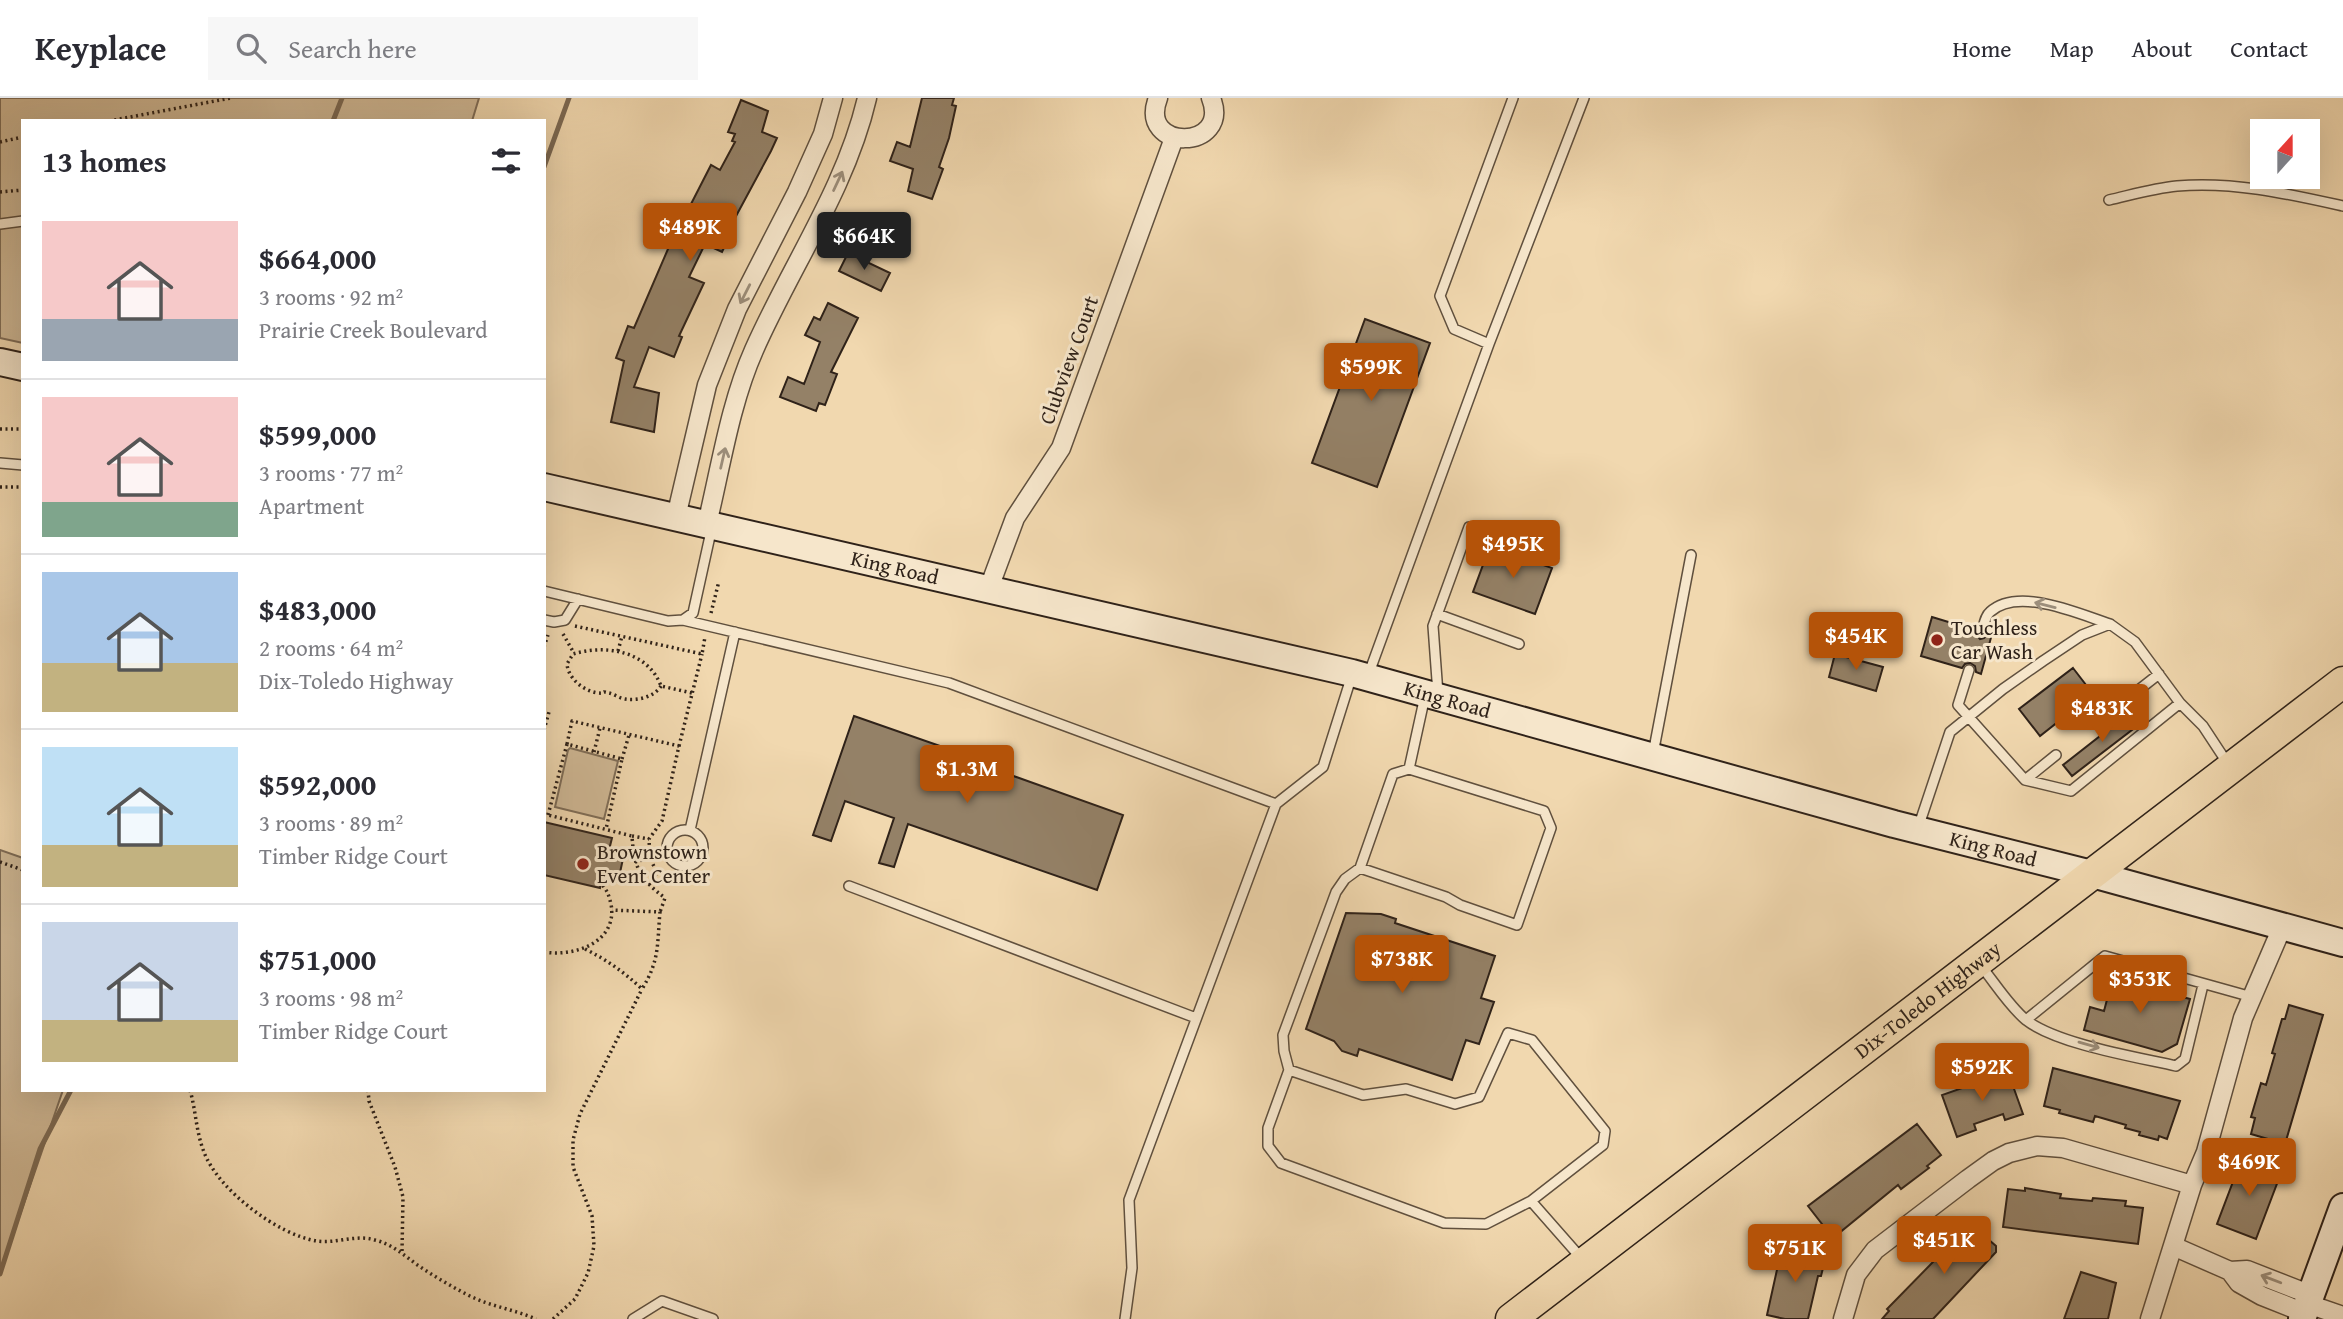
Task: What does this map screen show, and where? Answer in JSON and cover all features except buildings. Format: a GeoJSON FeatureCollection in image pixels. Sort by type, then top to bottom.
{"type":"FeatureCollection","features":[{"type":"Feature","properties":{"kind":"main road"},"geometry":{"type":"LineString","coordinates":[[0,362],[21,367]]}},
{"type":"Feature","properties":{"kind":"main road","name":"King Road"},"geometry":{"type":"LineString","coordinates":[[546,487],[1360,675],[1917,830],[2092,874],[2343,943]]}},
{"type":"Feature","properties":{"kind":"main road","name":"Dix-Toledo Highway"},"geometry":{"type":"LineString","coordinates":[[1511,1319],[2343,682]]}},
{"type":"Feature","properties":{"kind":"main road"},"geometry":{"type":"LineString","coordinates":[[2306,1308],[2343,1207]]}},
{"type":"Feature","properties":{"kind":"street"},"geometry":{"type":"LineString","coordinates":[[676,517],[707,385],[724,339],[823,134],[832,98]]}},
{"type":"Feature","properties":{"kind":"street"},"geometry":{"type":"LineString","coordinates":[[710,525],[737,398],[752,353],[854,143],[867,98]]}},
{"type":"Feature","properties":{"kind":"street"},"geometry":{"type":"LineString","coordinates":[[1158,98],[1155,115],[1158,124],[1174,138],[1192,139],[1207,128],[1214,111],[1211,98]]}},
{"type":"Feature","properties":{"kind":"street","name":"Clubview Court"},"geometry":{"type":"LineString","coordinates":[[989,588],[1015,518],[1061,448],[1174,138]]}},
{"type":"Feature","properties":{"kind":"street"},"geometry":{"type":"LineString","coordinates":[[797,192],[825,207]]}},
{"type":"Feature","properties":{"kind":"street"},"geometry":{"type":"LineString","coordinates":[[724,339],[752,353]]}},
{"type":"Feature","properties":{"kind":"street"},"geometry":{"type":"LineString","coordinates":[[2150,1319],[2192,1185],[2206,1153],[2244,1018],[2283,925]]}},
{"type":"Feature","properties":{"kind":"street"},"geometry":{"type":"LineString","coordinates":[[1843,1319],[1856,1276],[1875,1250],[1968,1179],[2009,1153],[2037,1146],[2063,1148],[2192,1185]]}},
{"type":"Feature","properties":{"kind":"street"},"geometry":{"type":"LineString","coordinates":[[2173,1246],[2230,1271],[2247,1270],[2306,1308],[2343,1317]]}},
{"type":"Feature","properties":{"kind":"lane"},"geometry":{"type":"LineString","coordinates":[[1489,344],[1454,329],[1440,296],[1513,98]]}},
{"type":"Feature","properties":{"kind":"lane"},"geometry":{"type":"LineString","coordinates":[[1125,1319],[1132,1268],[1129,1200],[1276,804],[1323,768],[1584,98]]}},
{"type":"Feature","properties":{"kind":"lane"},"geometry":{"type":"LineString","coordinates":[[2109,200],[2175,186],[2214,184],[2279,192],[2343,206]]}},
{"type":"Feature","properties":{"kind":"lane"},"geometry":{"type":"LineString","coordinates":[[0,224],[21,222]]}},
{"type":"Feature","properties":{"kind":"lane"},"geometry":{"type":"LineString","coordinates":[[0,463],[21,465]]}},
{"type":"Feature","properties":{"kind":"lane"},"geometry":{"type":"LineString","coordinates":[[683,620],[693,613],[710,525]]}},
{"type":"Feature","properties":{"kind":"lane"},"geometry":{"type":"LineString","coordinates":[[1409,769],[1432,694],[1433,626],[1469,527]]}},
{"type":"Feature","properties":{"kind":"lane"},"geometry":{"type":"LineString","coordinates":[[1653,756],[1691,555]]}},
{"type":"Feature","properties":{"kind":"lane"},"geometry":{"type":"LineString","coordinates":[[546,591],[668,621],[683,620],[949,683],[1276,804]]}},
{"type":"Feature","properties":{"kind":"lane"},"geometry":{"type":"LineString","coordinates":[[546,620],[565,620],[578,599]]}},
{"type":"Feature","properties":{"kind":"lane"},"geometry":{"type":"LineString","coordinates":[[1982,632],[1988,613],[2007,601],[2039,602],[2110,624],[2135,642],[2180,703],[2203,726],[2231,768]]}},
{"type":"Feature","properties":{"kind":"lane"},"geometry":{"type":"LineString","coordinates":[[1437,614],[1520,644]]}},
{"type":"Feature","properties":{"kind":"lane"},"geometry":{"type":"LineString","coordinates":[[1917,830],[1950,732],[2043,661],[2082,635],[2110,624]]}},
{"type":"Feature","properties":{"kind":"lane"},"geometry":{"type":"LineString","coordinates":[[690,830],[735,632]]}},
{"type":"Feature","properties":{"kind":"lane"},"geometry":{"type":"LineString","coordinates":[[1969,670],[1958,705],[2025,780],[2071,790],[2180,703]]}},
{"type":"Feature","properties":{"kind":"lane"},"geometry":{"type":"LineString","coordinates":[[2136,692],[2159,674]]}},
{"type":"Feature","properties":{"kind":"lane"},"geometry":{"type":"LineString","coordinates":[[2025,780],[2056,755]]}},
{"type":"Feature","properties":{"kind":"lane"},"geometry":{"type":"LineString","coordinates":[[1289,1070],[1363,1095],[1406,1089],[1455,1104],[1479,1097],[1508,1033],[1532,1040],[1605,1131],[1604,1145],[1531,1201],[1486,1224],[1444,1223],[1281,1163],[1268,1146],[1268,1128],[1289,1070],[1283,1035],[1336,892],[1345,879],[1360,868],[1393,774],[1409,769],[1544,811],[1551,828],[1517,925],[1360,868]]}},
{"type":"Feature","properties":{"kind":"lane"},"geometry":{"type":"LineString","coordinates":[[690,830],[700,837],[703,848],[699,859],[689,865],[677,864],[669,856],[668,844],[673,834],[690,830]]}},
{"type":"Feature","properties":{"kind":"lane"},"geometry":{"type":"LineString","coordinates":[[849,886],[1196,1018]]}},
{"type":"Feature","properties":{"kind":"lane"},"geometry":{"type":"LineString","coordinates":[[2026,1020],[2105,956],[2253,997]]}},
{"type":"Feature","properties":{"kind":"lane"},"geometry":{"type":"LineString","coordinates":[[1978,962],[2026,1020],[2053,1035],[2176,1066],[2185,1059],[2203,985]]}},
{"type":"Feature","properties":{"kind":"lane"},"geometry":{"type":"LineString","coordinates":[[1531,1201],[1585,1263]]}},
{"type":"Feature","properties":{"kind":"lane"},"geometry":{"type":"LineString","coordinates":[[633,1319],[662,1301],[713,1319]]}},
{"type":"Feature","properties":{"kind":"path"},"geometry":{"type":"LineString","coordinates":[[121,119],[231,98]]}},
{"type":"Feature","properties":{"kind":"path"},"geometry":{"type":"LineString","coordinates":[[0,142],[21,137]]}},
{"type":"Feature","properties":{"kind":"path"},"geometry":{"type":"LineString","coordinates":[[0,192],[21,190]]}},
{"type":"Feature","properties":{"kind":"path"},"geometry":{"type":"LineString","coordinates":[[0,429],[21,429]]}},
{"type":"Feature","properties":{"kind":"path"},"geometry":{"type":"LineString","coordinates":[[0,487],[21,487]]}},
{"type":"Feature","properties":{"kind":"path"},"geometry":{"type":"LineString","coordinates":[[562,632],[574,653]]}},
{"type":"Feature","properties":{"kind":"path"},"geometry":{"type":"LineString","coordinates":[[546,641],[548,635]]}},
{"type":"Feature","properties":{"kind":"path"},"geometry":{"type":"LineString","coordinates":[[618,651],[622,636]]}},
{"type":"Feature","properties":{"kind":"path"},"geometry":{"type":"LineString","coordinates":[[592,649],[618,651],[647,664],[657,674],[661,686],[654,694],[636,698],[625,699],[607,692],[598,693],[587,689],[569,675],[567,664],[574,653],[592,649]]}},
{"type":"Feature","properties":{"kind":"path"},"geometry":{"type":"LineString","coordinates":[[648,884],[657,873],[650,858],[649,839],[662,821],[702,654]]}},
{"type":"Feature","properties":{"kind":"path"},"geometry":{"type":"LineString","coordinates":[[661,686],[692,693]]}},
{"type":"Feature","properties":{"kind":"path"},"geometry":{"type":"LineString","coordinates":[[546,723],[549,712]]}},
{"type":"Feature","properties":{"kind":"path"},"geometry":{"type":"LineString","coordinates":[[649,839],[546,815],[572,721],[679,747]]}},
{"type":"Feature","properties":{"kind":"path"},"geometry":{"type":"LineString","coordinates":[[594,752],[600,728]]}},
{"type":"Feature","properties":{"kind":"path"},"geometry":{"type":"LineString","coordinates":[[606,829],[628,735]]}},
{"type":"Feature","properties":{"kind":"path"},"geometry":{"type":"LineString","coordinates":[[567,744],[622,759]]}},
{"type":"Feature","properties":{"kind":"path"},"geometry":{"type":"LineString","coordinates":[[553,1319],[575,1298],[588,1272],[594,1246],[592,1216],[573,1167],[573,1140],[580,1114],[652,973],[659,950],[660,912],[666,898],[643,880],[635,862],[632,836]]}},
{"type":"Feature","properties":{"kind":"path"},"geometry":{"type":"LineString","coordinates":[[635,862],[650,858]]}},
{"type":"Feature","properties":{"kind":"path"},"geometry":{"type":"LineString","coordinates":[[0,862],[21,869]]}},
{"type":"Feature","properties":{"kind":"path"},"geometry":{"type":"LineString","coordinates":[[546,952],[557,954],[584,949],[598,940],[609,926],[612,910],[605,888],[601,884]]}},
{"type":"Feature","properties":{"kind":"path"},"geometry":{"type":"LineString","coordinates":[[612,910],[660,912]]}},
{"type":"Feature","properties":{"kind":"path"},"geometry":{"type":"LineString","coordinates":[[584,949],[616,966],[642,989]]}},
{"type":"Feature","properties":{"kind":"path"},"geometry":{"type":"LineString","coordinates":[[190,1092],[204,1155],[220,1179],[275,1226],[319,1242],[374,1239],[402,1252],[465,1294],[492,1306],[536,1319]]}},
{"type":"Feature","properties":{"kind":"path"},"geometry":{"type":"LineString","coordinates":[[368,1092],[403,1197],[402,1252]]}},
{"type":"Feature","properties":{"kind":"shaded area"},"geometry":{"type":"Polygon","coordinates":[[[0,98],[479,98],[473,119],[21,119],[21,343],[0,338],[0,98]]]}},
{"type":"Feature","properties":{"kind":"shaded area"},"geometry":{"type":"Polygon","coordinates":[[[570,748],[618,761],[604,819],[555,807],[570,748]]]}},
{"type":"Feature","properties":{"kind":"shaded area"},"geometry":{"type":"Polygon","coordinates":[[[0,850],[21,857],[21,1092],[62,1092],[0,1273],[0,850]]]}},
{"type":"Feature","properties":{"kind":"waterway"},"geometry":{"type":"LineString","coordinates":[[334,119],[342,98]]}},
{"type":"Feature","properties":{"kind":"waterway"},"geometry":{"type":"LineString","coordinates":[[546,161],[569,98]]}},
{"type":"Feature","properties":{"kind":"waterway"},"geometry":{"type":"LineString","coordinates":[[0,1274],[40,1149],[70,1092]]}},
{"type":"Feature","properties":{"kind":"place","name":"Touchless Car Wash"},"geometry":{"type":"Point","coordinates":[1937,640]}},
{"type":"Feature","properties":{"kind":"place","name":"Brownstown Event Center"},"geometry":{"type":"Point","coordinates":[583,864]}}]}
